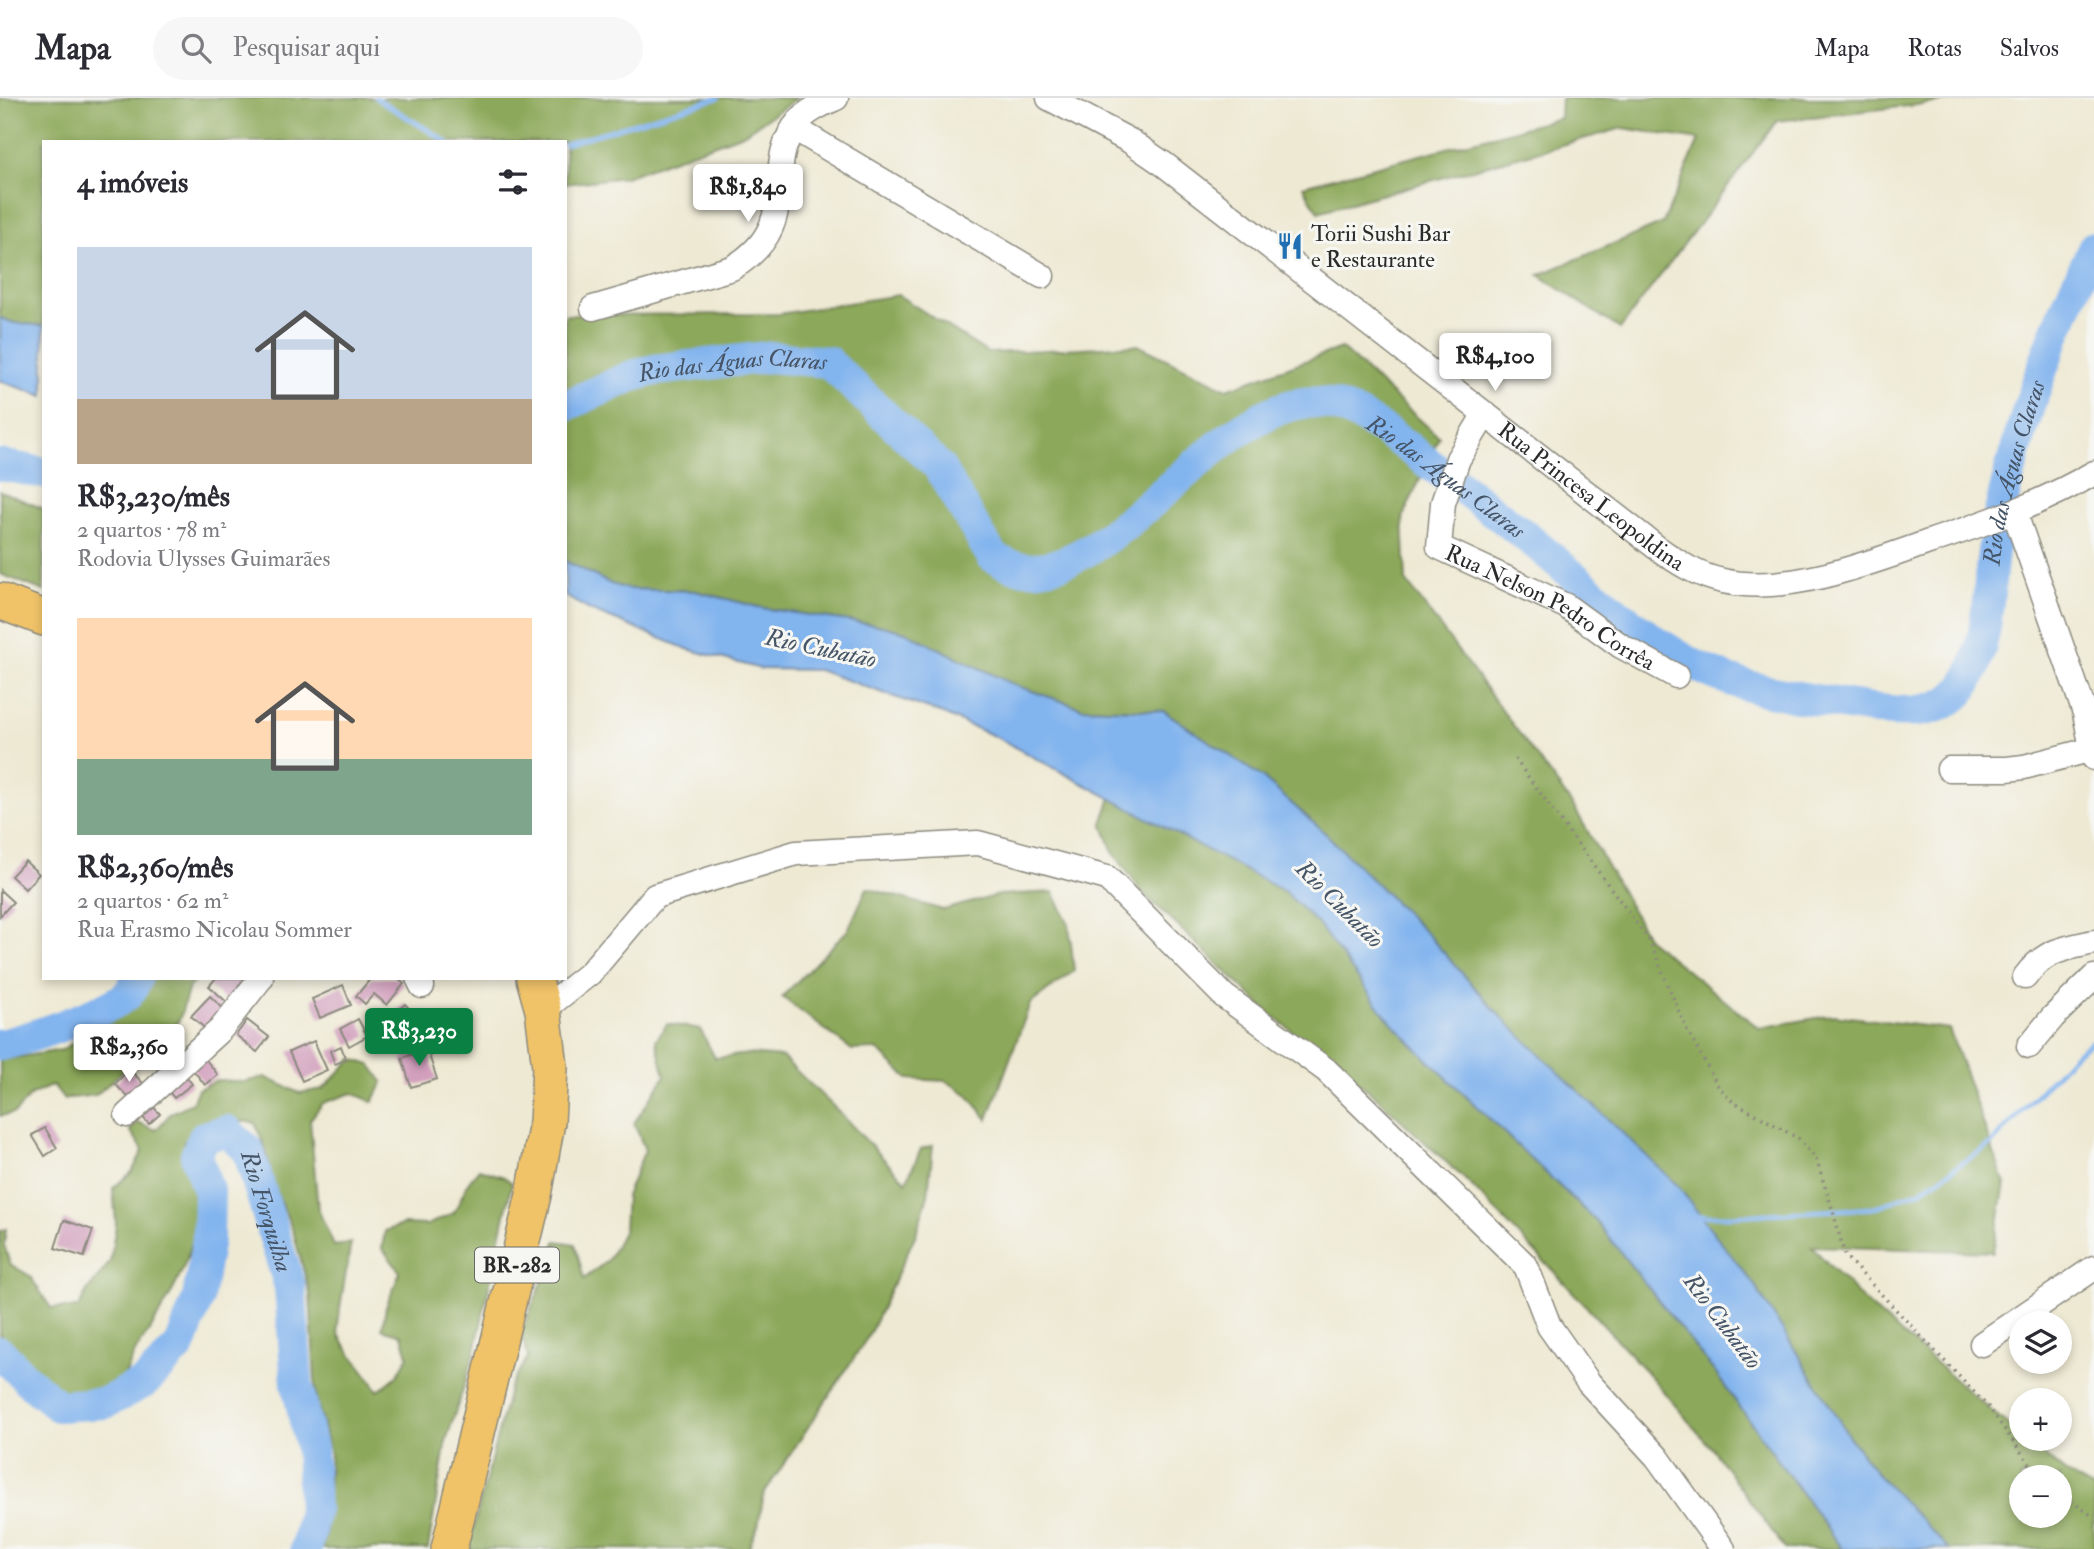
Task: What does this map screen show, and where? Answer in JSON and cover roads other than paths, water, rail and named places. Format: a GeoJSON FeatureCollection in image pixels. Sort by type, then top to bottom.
{"type":"FeatureCollection","features":[{"type":"Feature","properties":{"kind":"highway"},"geometry":{"type":"LineString","coordinates":[[0,601],[42,617]]}},
{"type":"Feature","properties":{"kind":"highway","name":"BR-282"},"geometry":{"type":"LineString","coordinates":[[449,1549],[534,1195],[545,1135],[550,1067],[539,994]]}},
{"type":"Feature","properties":{"kind":"street"},"geometry":{"type":"LineString","coordinates":[[593,308],[732,268],[745,261],[764,241],[771,229],[776,215],[783,156],[794,128],[809,112],[836,98]]}},
{"type":"Feature","properties":{"kind":"street","name":"Rua Princesa Leopoldina"},"geometry":{"type":"LineString","coordinates":[[1049,98],[1129,141],[1165,165],[1673,559],[1707,577],[1724,582],[1765,584],[1804,579],[1877,560],[1978,526],[2094,473]]}},
{"type":"Feature","properties":{"kind":"street"},"geometry":{"type":"LineString","coordinates":[[794,128],[1042,276]]}},
{"type":"Feature","properties":{"kind":"street","name":"Rua Nelson Pedro Corrêa"},"geometry":{"type":"LineString","coordinates":[[1485,414],[1458,459],[1443,503],[1439,547],[1566,606],[1621,646],[1676,676]]}},
{"type":"Feature","properties":{"kind":"street"},"geometry":{"type":"LineString","coordinates":[[1950,769],[2007,769],[2093,753],[2082,702],[2009,513]]}},
{"type":"Feature","properties":{"kind":"street"},"geometry":{"type":"LineString","coordinates":[[539,994],[590,973],[655,896],[796,853],[978,843],[1107,878],[1224,996],[1326,1070],[1526,1266],[1549,1326],[1589,1383],[1657,1457],[1723,1549]]}},
{"type":"Feature","properties":{"kind":"street"},"geometry":{"type":"LineString","coordinates":[[2025,977],[2041,959],[2053,952],[2094,942]]}},
{"type":"Feature","properties":{"kind":"street"},"geometry":{"type":"LineString","coordinates":[[2029,1046],[2053,1017],[2094,977]]}},
{"type":"Feature","properties":{"kind":"street"},"geometry":{"type":"LineString","coordinates":[[127,1115],[221,1029],[259,980]]}},
{"type":"Feature","properties":{"kind":"street"},"geometry":{"type":"LineString","coordinates":[[1982,1344],[2094,1268]]}},
{"type":"Feature","properties":{"kind":"water"},"geometry":{"type":"Polygon","coordinates":[[[0,318],[14,323],[42,326],[42,395],[0,381],[0,318]]]}},
{"type":"Feature","properties":{"kind":"water","name":"Rio Cubatão"},"geometry":{"type":"Polygon","coordinates":[[[567,562],[611,584],[628,589],[695,591],[762,608],[882,626],[905,632],[1014,685],[1082,708],[1164,711],[1263,778],[1325,833],[1428,935],[1501,1017],[1676,1184],[1755,1286],[1852,1441],[1879,1476],[1949,1549],[1842,1549],[1714,1371],[1596,1221],[1418,1050],[1386,1016],[1318,924],[1284,891],[996,737],[943,714],[818,670],[761,669],[687,649],[590,610],[567,597],[567,562]]]}},
{"type":"Feature","properties":{"kind":"waterway"},"geometry":{"type":"LineString","coordinates":[[376,98],[444,140]]}},
{"type":"Feature","properties":{"kind":"waterway"},"geometry":{"type":"LineString","coordinates":[[567,143],[718,98]]}},
{"type":"Feature","properties":{"kind":"waterway","name":"Rio das Águas Claras"},"geometry":{"type":"LineString","coordinates":[[567,405],[632,376],[655,370],[769,357],[828,362],[939,467],[992,556],[1031,568],[1071,559],[1112,534],[1239,431],[1280,409],[1321,403],[1335,406],[1365,419],[1393,437],[1512,526],[1627,620],[1684,659],[1727,679],[1773,692],[1909,712],[1936,707],[1949,701],[1968,681],[1976,664],[1985,625],[1994,544],[2005,489],[2037,383],[2094,247]]}},
{"type":"Feature","properties":{"kind":"waterway","name":"Rio Forquilha"},"geometry":{"type":"LineString","coordinates":[[0,465],[42,473]]}},
{"type":"Feature","properties":{"kind":"waterway","name":"Rio Forquilha"},"geometry":{"type":"LineString","coordinates":[[0,1045],[47,1031],[106,1008],[129,993],[136,980]]}},
{"type":"Feature","properties":{"kind":"waterway"},"geometry":{"type":"LineString","coordinates":[[1696,1216],[1874,1208],[1922,1190],[1991,1144],[2075,1054],[2094,1040]]}},
{"type":"Feature","properties":{"kind":"waterway","name":"Rio Forquilha"},"geometry":{"type":"LineString","coordinates":[[0,1352],[28,1381],[58,1406],[105,1403],[145,1382],[180,1346],[198,1298],[208,1239],[209,1193],[196,1155],[204,1137],[227,1131],[248,1150],[290,1287],[297,1384],[311,1449],[314,1510],[306,1549]]}},
{"type":"Feature","properties":{"kind":"place","name":"Torii Sushi Bar e Restaurante"},"geometry":{"type":"Point","coordinates":[1290,246]}}]}
